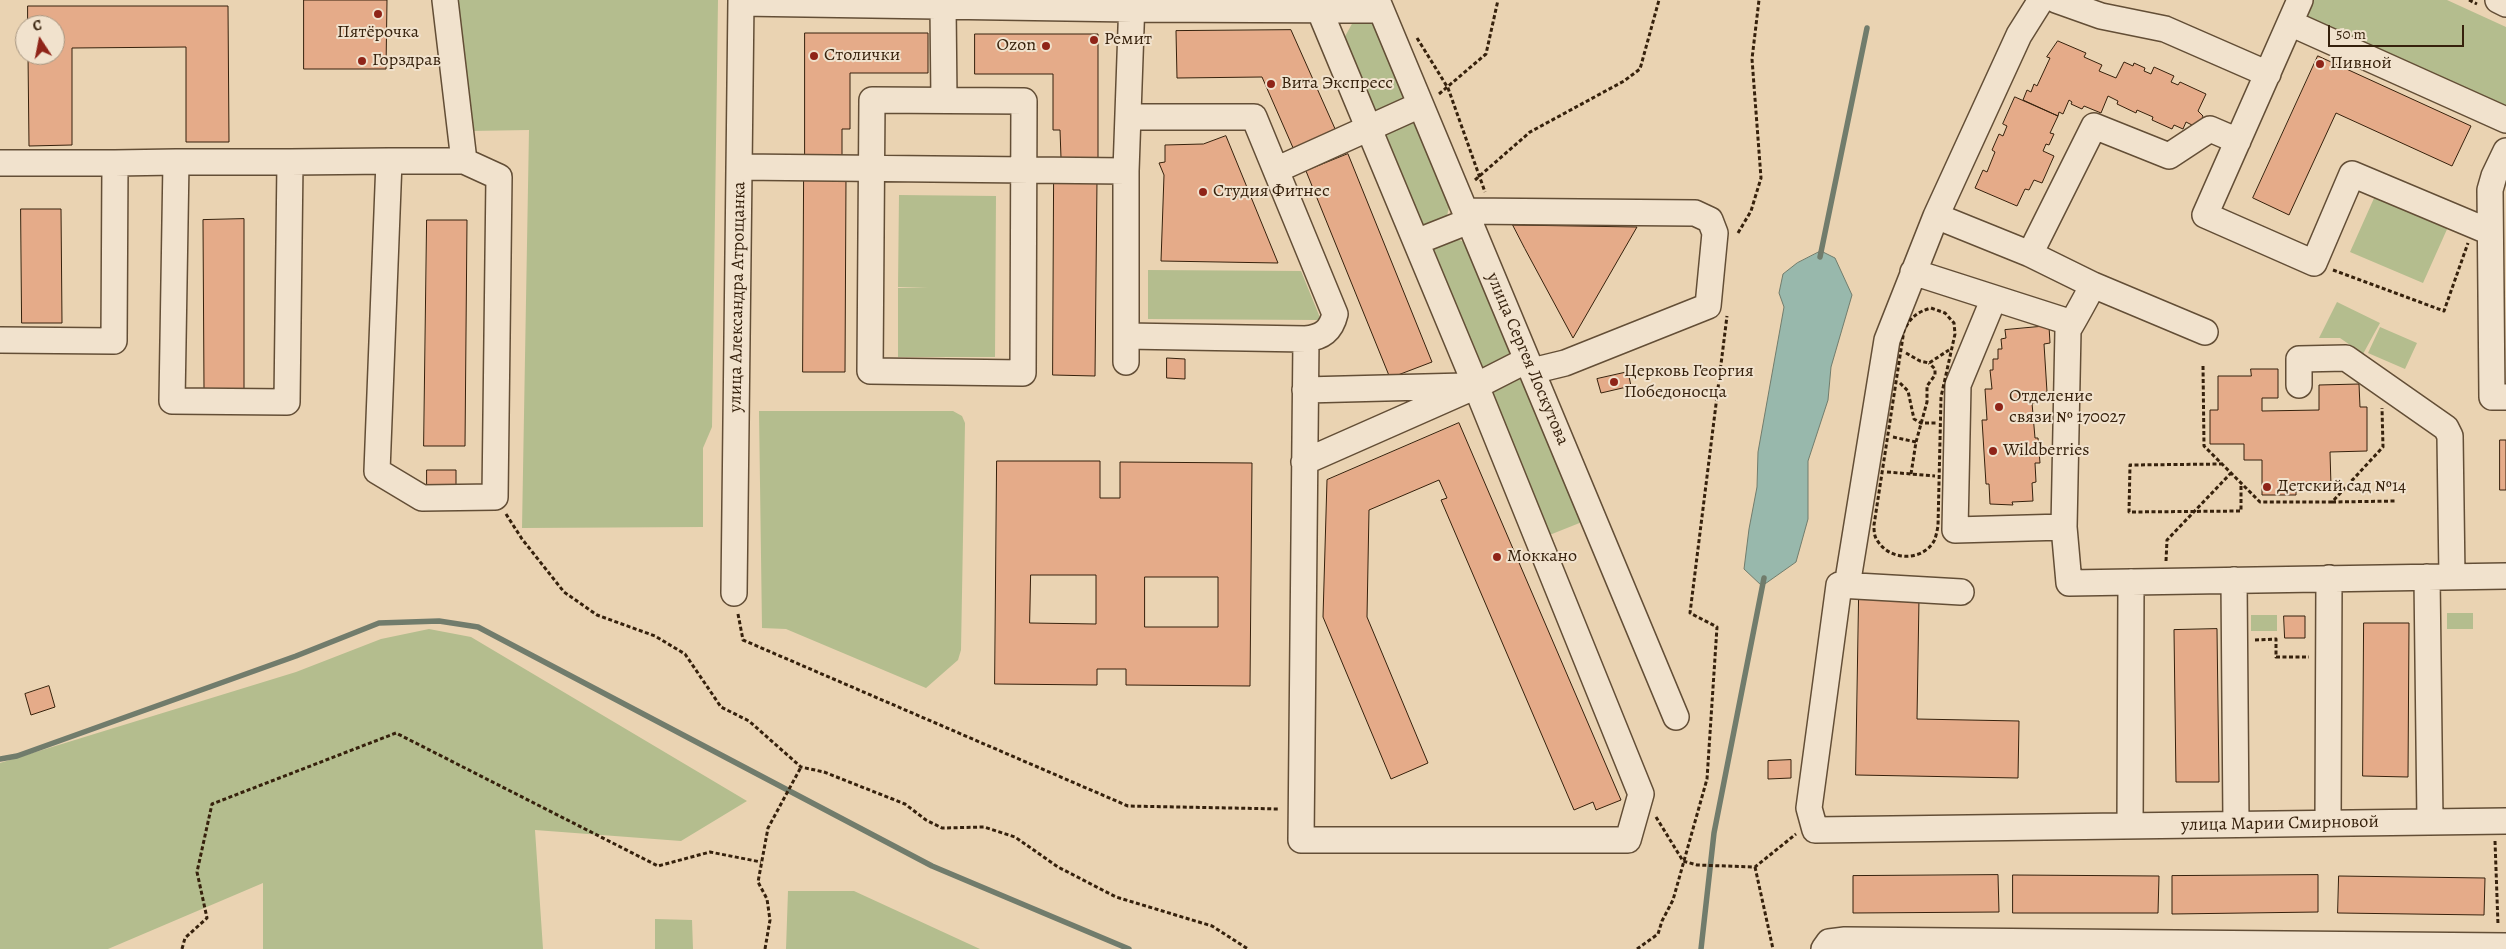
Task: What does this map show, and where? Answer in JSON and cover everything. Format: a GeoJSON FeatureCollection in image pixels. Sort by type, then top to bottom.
{"type":"FeatureCollection","features":[{"type":"Feature","properties":{"kind":"street"},"geometry":{"type":"LineString","coordinates":[[445,0],[464,161]]}},
{"type":"Feature","properties":{"kind":"street"},"geometry":{"type":"LineString","coordinates":[[1847,586],[1874,470],[1894,345],[1914,272],[1936,216],[2019,35],[2041,0]]}},
{"type":"Feature","properties":{"kind":"street"},"geometry":{"type":"LineString","coordinates":[[2056,0],[2101,16],[2165,29],[2268,74]]}},
{"type":"Feature","properties":{"kind":"street"},"geometry":{"type":"LineString","coordinates":[[2300,0],[2205,215],[2314,263],[2352,174],[2482,229]]}},
{"type":"Feature","properties":{"kind":"street"},"geometry":{"type":"LineString","coordinates":[[2498,0],[2506,4]]}},
{"type":"Feature","properties":{"kind":"street"},"geometry":{"type":"LineString","coordinates":[[741,1],[1132,4],[1381,11]]}},
{"type":"Feature","properties":{"kind":"street","name":"улица Александра Атрощанка"},"geometry":{"type":"LineString","coordinates":[[734,593],[741,1]]}},
{"type":"Feature","properties":{"kind":"street"},"geometry":{"type":"LineString","coordinates":[[944,100],[950,4]]}},
{"type":"Feature","properties":{"kind":"street"},"geometry":{"type":"LineString","coordinates":[[1126,362],[1126,171],[1132,4]]}},
{"type":"Feature","properties":{"kind":"street"},"geometry":{"type":"LineString","coordinates":[[1306,339],[1302,840],[1628,840],[1640,794],[1476,386],[1319,10]]}},
{"type":"Feature","properties":{"kind":"street","name":"улица Сергея Лоскутова"},"geometry":{"type":"LineString","coordinates":[[1381,11],[1676,718]]}},
{"type":"Feature","properties":{"kind":"street"},"geometry":{"type":"LineString","coordinates":[[2290,23],[2506,120]]}},
{"type":"Feature","properties":{"kind":"street"},"geometry":{"type":"LineString","coordinates":[[872,100],[944,100],[1024,101],[1023,373],[870,371],[872,100]]}},
{"type":"Feature","properties":{"kind":"street"},"geometry":{"type":"LineString","coordinates":[[1276,170],[1420,105]]}},
{"type":"Feature","properties":{"kind":"street"},"geometry":{"type":"LineString","coordinates":[[1126,336],[1306,339],[1318,337],[1324,333],[1332,326],[1336,314],[1254,116],[1128,117]]}},
{"type":"Feature","properties":{"kind":"street"},"geometry":{"type":"LineString","coordinates":[[2030,254],[2094,126],[2169,156],[2210,129],[2238,141]]}},
{"type":"Feature","properties":{"kind":"street"},"geometry":{"type":"LineString","coordinates":[[2506,151],[2494,176],[2482,229],[2498,283],[2492,397],[2506,397]]}},
{"type":"Feature","properties":{"kind":"street"},"geometry":{"type":"LineString","coordinates":[[0,163],[115,163],[176,162],[290,162],[389,161],[464,161],[499,177],[495,497],[422,498],[377,471],[389,161]]}},
{"type":"Feature","properties":{"kind":"street"},"geometry":{"type":"LineString","coordinates":[[176,162],[172,400],[287,402],[290,162]]}},
{"type":"Feature","properties":{"kind":"street"},"geometry":{"type":"LineString","coordinates":[[0,340],[114,341],[115,163]]}},
{"type":"Feature","properties":{"kind":"street"},"geometry":{"type":"LineString","coordinates":[[740,166],[1126,171]]}},
{"type":"Feature","properties":{"kind":"street"},"geometry":{"type":"LineString","coordinates":[[1304,462],[1476,386],[1530,366],[1565,363],[1708,306],[1715,233],[1710,220],[1695,213],[1464,209],[1416,242]]}},
{"type":"Feature","properties":{"kind":"street"},"geometry":{"type":"LineString","coordinates":[[1936,216],[2030,254],[2093,285],[2205,332]]}},
{"type":"Feature","properties":{"kind":"street"},"geometry":{"type":"LineString","coordinates":[[1914,272],[2072,322]]}},
{"type":"Feature","properties":{"kind":"street"},"geometry":{"type":"LineString","coordinates":[[2093,285],[2068,330],[2064,527],[2069,583],[2506,576]]}},
{"type":"Feature","properties":{"kind":"street"},"geometry":{"type":"LineString","coordinates":[[1994,298],[1963,347],[1948,477],[1955,530],[2064,527]]}},
{"type":"Feature","properties":{"kind":"street"},"geometry":{"type":"LineString","coordinates":[[2300,385],[2299,359],[2346,358],[2446,428],[2450,436],[2452,577]]}},
{"type":"Feature","properties":{"kind":"street"},"geometry":{"type":"LineString","coordinates":[[1305,390],[1476,386]]}},
{"type":"Feature","properties":{"kind":"street"},"geometry":{"type":"LineString","coordinates":[[2427,577],[2430,822]]}},
{"type":"Feature","properties":{"kind":"street"},"geometry":{"type":"LineString","coordinates":[[2328,823],[2329,578]]}},
{"type":"Feature","properties":{"kind":"street"},"geometry":{"type":"LineString","coordinates":[[2234,580],[2236,824]]}},
{"type":"Feature","properties":{"kind":"street"},"geometry":{"type":"LineString","coordinates":[[2130,826],[2131,582]]}},
{"type":"Feature","properties":{"kind":"street"},"geometry":{"type":"LineString","coordinates":[[1812,821],[1809,808],[1838,585],[1961,592]]}},
{"type":"Feature","properties":{"kind":"street","name":"улица Марии Смирновой"},"geometry":{"type":"LineString","coordinates":[[1812,821],[1815,830],[2500,821]]}},
{"type":"Feature","properties":{"kind":"street"},"geometry":{"type":"LineString","coordinates":[[1835,945],[2502,946]]}},
{"type":"Feature","properties":{"kind":"path"},"geometry":{"type":"LineString","coordinates":[[1420,105],[1448,88],[1486,54],[1498,0]]}},
{"type":"Feature","properties":{"kind":"path"},"geometry":{"type":"LineString","coordinates":[[1464,209],[1479,176],[1530,132],[1624,82],[1640,69],[1659,0]]}},
{"type":"Feature","properties":{"kind":"path"},"geometry":{"type":"LineString","coordinates":[[1737,238],[1738,229],[1751,211],[1761,178],[1752,59],[1759,0]]}},
{"type":"Feature","properties":{"kind":"path"},"geometry":{"type":"LineString","coordinates":[[1381,11],[1418,38],[1448,88],[1493,211]]}},
{"type":"Feature","properties":{"kind":"path"},"geometry":{"type":"LineString","coordinates":[[2314,263],[2444,310],[2482,229]]}},
{"type":"Feature","properties":{"kind":"path"},"geometry":{"type":"LineString","coordinates":[[1931,308],[1945,312],[1954,323],[1963,347],[1941,397],[1940,424],[1948,477],[1935,541],[1927,550],[1914,557],[1898,556],[1884,549],[1876,539],[1874,525],[1874,470],[1887,437],[1896,380],[1894,345],[1909,319],[1919,311],[1931,308]]}},
{"type":"Feature","properties":{"kind":"path"},"geometry":{"type":"LineString","coordinates":[[1637,949],[1658,934],[1662,920],[1673,900],[1707,779],[1717,627],[1690,613],[1728,312]]}},
{"type":"Feature","properties":{"kind":"path"},"geometry":{"type":"LineString","coordinates":[[1894,345],[1920,361],[1929,363],[1935,369],[1935,375],[1927,386],[1927,402],[1916,442],[1911,474]]}},
{"type":"Feature","properties":{"kind":"path"},"geometry":{"type":"LineString","coordinates":[[1929,363],[1963,347]]}},
{"type":"Feature","properties":{"kind":"path"},"geometry":{"type":"LineString","coordinates":[[2204,366],[2204,446],[2260,502],[2397,501]]}},
{"type":"Feature","properties":{"kind":"path"},"geometry":{"type":"LineString","coordinates":[[1896,380],[1908,391],[1914,419],[1921,423],[1940,424]]}},
{"type":"Feature","properties":{"kind":"path"},"geometry":{"type":"LineString","coordinates":[[2332,502],[2383,447],[2382,408],[2416,407]]}},
{"type":"Feature","properties":{"kind":"path"},"geometry":{"type":"LineString","coordinates":[[1887,437],[1916,442]]}},
{"type":"Feature","properties":{"kind":"path"},"geometry":{"type":"LineString","coordinates":[[2223,464],[2130,464],[2130,512],[2241,511],[2241,483]]}},
{"type":"Feature","properties":{"kind":"path"},"geometry":{"type":"LineString","coordinates":[[1874,470],[1948,477]]}},
{"type":"Feature","properties":{"kind":"path"},"geometry":{"type":"LineString","coordinates":[[2165,582],[2167,540],[2232,473]]}},
{"type":"Feature","properties":{"kind":"path"},"geometry":{"type":"LineString","coordinates":[[495,497],[522,539],[564,592],[597,615],[655,636],[685,654],[721,707],[749,721],[801,767],[824,772],[905,804],[926,820],[942,828],[984,827],[1015,837],[1058,867],[1116,897],[1212,926],[1248,949]]}},
{"type":"Feature","properties":{"kind":"path"},"geometry":{"type":"LineString","coordinates":[[734,593],[742,640],[1128,806],[1302,810]]}},
{"type":"Feature","properties":{"kind":"path"},"geometry":{"type":"LineString","coordinates":[[2234,622],[2246,622],[2247,640],[2276,639],[2276,657],[2329,656]]}},
{"type":"Feature","properties":{"kind":"path"},"geometry":{"type":"LineString","coordinates":[[182,949],[185,938],[207,918],[197,872],[212,804],[396,733],[658,866],[710,852],[761,862]]}},
{"type":"Feature","properties":{"kind":"path"},"geometry":{"type":"LineString","coordinates":[[765,949],[770,920],[767,899],[758,882],[761,862],[768,828],[778,805],[801,767]]}},
{"type":"Feature","properties":{"kind":"path"},"geometry":{"type":"LineString","coordinates":[[1640,794],[1683,861],[1697,865],[1755,867],[1812,821]]}},
{"type":"Feature","properties":{"kind":"path"},"geometry":{"type":"LineString","coordinates":[[2500,821],[2502,946]]}},
{"type":"Feature","properties":{"kind":"path"},"geometry":{"type":"LineString","coordinates":[[1755,867],[1772,949]]}},
{"type":"Feature","properties":{"kind":"green space"},"geometry":{"type":"Polygon","coordinates":[[[456,0],[718,0],[712,427],[703,448],[703,527],[522,528],[529,130],[470,131],[456,0]]]}},
{"type":"Feature","properties":{"kind":"green space"},"geometry":{"type":"Polygon","coordinates":[[[2312,0],[2447,0],[2506,27],[2506,107],[2305,17],[2312,0]]]}},
{"type":"Feature","properties":{"kind":"green space"},"geometry":{"type":"Polygon","coordinates":[[[1366,18],[1376,26],[1409,103],[1374,117],[1343,40],[1353,22],[1366,18]]]}},
{"type":"Feature","properties":{"kind":"green space"},"geometry":{"type":"Polygon","coordinates":[[[1415,116],[1450,203],[1446,220],[1425,227],[1415,221],[1379,131],[1415,116]]]}},
{"type":"Feature","properties":{"kind":"green space"},"geometry":{"type":"Polygon","coordinates":[[[899,195],[996,196],[995,357],[898,357],[898,288],[928,287],[898,287],[899,195]]]}},
{"type":"Feature","properties":{"kind":"green space"},"geometry":{"type":"Polygon","coordinates":[[[2375,196],[2448,227],[2423,283],[2350,252],[2375,196]]]}},
{"type":"Feature","properties":{"kind":"green space"},"geometry":{"type":"Polygon","coordinates":[[[1451,236],[1466,243],[1510,344],[1509,355],[1489,369],[1473,363],[1430,255],[1435,244],[1451,236]]]}},
{"type":"Feature","properties":{"kind":"green space"},"geometry":{"type":"Polygon","coordinates":[[[1148,270],[1301,271],[1321,320],[1148,319],[1148,270]]]}},
{"type":"Feature","properties":{"kind":"green space"},"geometry":{"type":"Polygon","coordinates":[[[2337,302],[2380,323],[2363,354],[2340,338],[2319,338],[2337,302]]]}},
{"type":"Feature","properties":{"kind":"green space"},"geometry":{"type":"Polygon","coordinates":[[[2380,327],[2417,343],[2405,369],[2368,353],[2380,327]]]}},
{"type":"Feature","properties":{"kind":"green space"},"geometry":{"type":"Polygon","coordinates":[[[1516,376],[1526,385],[1582,522],[1547,536],[1489,394],[1496,383],[1516,376]]]}},
{"type":"Feature","properties":{"kind":"green space"},"geometry":{"type":"Polygon","coordinates":[[[759,411],[953,411],[962,416],[965,423],[961,650],[958,660],[926,688],[786,629],[762,628],[759,411]]]}},
{"type":"Feature","properties":{"kind":"green space"},"geometry":{"type":"Polygon","coordinates":[[[2447,613],[2473,613],[2473,629],[2447,629],[2447,613]]]}},
{"type":"Feature","properties":{"kind":"green space"},"geometry":{"type":"Polygon","coordinates":[[[2251,615],[2277,615],[2277,631],[2251,631],[2251,615]]]}},
{"type":"Feature","properties":{"kind":"green space"},"geometry":{"type":"Polygon","coordinates":[[[429,629],[471,637],[747,801],[681,841],[535,830],[543,949],[263,949],[263,883],[108,949],[0,949],[0,763],[296,672],[381,639],[429,629]]]}},
{"type":"Feature","properties":{"kind":"green space"},"geometry":{"type":"Polygon","coordinates":[[[788,891],[854,891],[980,949],[786,949],[788,891]]]}},
{"type":"Feature","properties":{"kind":"green space"},"geometry":{"type":"Polygon","coordinates":[[[655,919],[692,920],[693,949],[655,949],[655,919]]]}},
{"type":"Feature","properties":{"kind":"shaded area"},"geometry":{"type":"Polygon","coordinates":[[[1821,251],[1835,258],[1852,295],[1831,367],[1828,400],[1808,461],[1808,519],[1796,562],[1762,586],[1744,569],[1757,487],[1758,452],[1784,307],[1779,293],[1783,274],[1797,263],[1821,251]]]}},
{"type":"Feature","properties":{"kind":"building"},"geometry":{"type":"Polygon","coordinates":[[[304,0],[387,0],[386,69],[304,69],[304,0]]]}},
{"type":"Feature","properties":{"kind":"building"},"geometry":{"type":"Polygon","coordinates":[[[28,6],[228,6],[229,142],[186,142],[186,47],[72,48],[72,145],[29,146],[28,65],[65,65],[65,15],[28,15],[28,6]]]}},
{"type":"Feature","properties":{"kind":"building"},"geometry":{"type":"Polygon","coordinates":[[[1291,30],[1336,131],[1294,150],[1262,77],[1177,78],[1176,31],[1291,30]]]}},
{"type":"Feature","properties":{"kind":"building"},"geometry":{"type":"Polygon","coordinates":[[[805,33],[928,33],[928,73],[850,73],[850,129],[842,129],[842,158],[805,158],[805,33]]]}},
{"type":"Feature","properties":{"kind":"building"},"geometry":{"type":"Polygon","coordinates":[[[975,34],[1098,34],[1098,158],[1061,158],[1060,130],[1053,130],[1053,74],[975,74],[975,34]]]}},
{"type":"Feature","properties":{"kind":"building"},"geometry":{"type":"Polygon","coordinates":[[[2058,41],[2086,53],[2084,57],[2102,65],[2099,71],[2116,78],[2124,62],[2133,66],[2134,63],[2145,68],[2144,71],[2151,74],[2154,67],[2174,76],[2171,82],[2178,85],[2180,82],[2206,94],[2198,111],[2203,116],[2197,131],[2194,126],[2186,122],[2183,129],[2174,125],[2172,129],[2152,120],[2153,117],[2137,110],[2136,113],[2117,104],[2118,101],[2108,96],[2101,113],[2084,106],[2082,109],[2071,104],[2072,102],[2069,100],[2063,114],[2059,112],[2058,116],[2023,100],[2027,90],[2031,92],[2034,84],[2037,86],[2050,58],[2047,57],[2058,41]]]}},
{"type":"Feature","properties":{"kind":"building"},"geometry":{"type":"Polygon","coordinates":[[[2318,56],[2471,126],[2452,166],[2336,113],[2289,215],[2253,198],[2318,56]]]}},
{"type":"Feature","properties":{"kind":"building"},"geometry":{"type":"Polygon","coordinates":[[[2015,97],[2058,116],[2050,133],[2054,134],[2049,145],[2046,144],[2043,151],[2054,156],[2042,183],[2034,180],[2029,190],[2025,189],[2017,206],[1975,188],[1983,170],[1987,172],[1995,152],[1992,150],[1999,134],[2003,136],[2007,126],[2003,124],[2015,97]]]}},
{"type":"Feature","properties":{"kind":"building"},"geometry":{"type":"Polygon","coordinates":[[[1226,136],[1278,263],[1161,261],[1164,175],[1159,163],[1165,162],[1165,145],[1203,144],[1226,136]]]}},
{"type":"Feature","properties":{"kind":"building"},"geometry":{"type":"Polygon","coordinates":[[[1348,154],[1432,362],[1390,378],[1306,171],[1348,154]]]}},
{"type":"Feature","properties":{"kind":"building"},"geometry":{"type":"Polygon","coordinates":[[[804,177],[846,177],[845,372],[803,372],[804,177]]]}},
{"type":"Feature","properties":{"kind":"building"},"geometry":{"type":"Polygon","coordinates":[[[1054,180],[1097,180],[1095,376],[1053,375],[1054,180]]]}},
{"type":"Feature","properties":{"kind":"building"},"geometry":{"type":"Polygon","coordinates":[[[21,209],[61,209],[62,323],[22,323],[21,209]]]}},
{"type":"Feature","properties":{"kind":"building"},"geometry":{"type":"Polygon","coordinates":[[[244,219],[244,389],[204,389],[203,220],[244,219]]]}},
{"type":"Feature","properties":{"kind":"building"},"geometry":{"type":"Polygon","coordinates":[[[427,220],[467,220],[465,446],[424,446],[427,220]]]}},
{"type":"Feature","properties":{"kind":"building"},"geometry":{"type":"Polygon","coordinates":[[[1513,225],[1637,227],[1573,338],[1525,249],[1513,225]]]}},
{"type":"Feature","properties":{"kind":"building"},"geometry":{"type":"Polygon","coordinates":[[[2049,326],[2050,343],[2044,344],[2047,392],[2037,393],[2038,402],[2032,403],[2035,438],[2038,438],[2040,463],[2035,463],[2036,482],[2032,483],[2033,501],[2012,502],[2013,505],[1990,504],[1989,484],[1986,484],[1982,420],[1987,420],[1985,389],[1992,389],[1990,370],[1993,370],[1993,359],[1998,359],[1998,349],[2002,349],[2001,339],[2006,338],[2005,330],[2049,326]]]}},
{"type":"Feature","properties":{"kind":"building"},"geometry":{"type":"Polygon","coordinates":[[[1167,358],[1185,359],[1185,379],[1167,378],[1167,358]]]}},
{"type":"Feature","properties":{"kind":"building"},"geometry":{"type":"Polygon","coordinates":[[[2251,369],[2278,369],[2278,398],[2262,398],[2262,411],[2319,410],[2319,385],[2359,384],[2360,407],[2367,407],[2367,451],[2330,452],[2331,486],[2296,487],[2296,495],[2262,495],[2262,460],[2244,460],[2244,444],[2210,444],[2210,410],[2218,410],[2218,376],[2251,376],[2251,369]]]}},
{"type":"Feature","properties":{"kind":"building","name":"Церковь Георгия Победоносца"},"geometry":{"type":"Polygon","coordinates":[[[1628,372],[1631,386],[1601,393],[1597,379],[1628,372]]]}},
{"type":"Feature","properties":{"kind":"building"},"geometry":{"type":"Polygon","coordinates":[[[1459,423],[1621,800],[1596,810],[1593,802],[1574,810],[1441,500],[1447,498],[1439,480],[1369,510],[1367,617],[1428,763],[1391,779],[1323,617],[1327,480],[1459,423]]]}},
{"type":"Feature","properties":{"kind":"building"},"geometry":{"type":"Polygon","coordinates":[[[2500,440],[2506,440],[2506,490],[2500,490],[2500,440]]]}},
{"type":"Feature","properties":{"kind":"building"},"geometry":{"type":"Polygon","coordinates":[[[997,461],[1100,461],[1100,498],[1120,498],[1120,462],[1252,463],[1250,686],[1126,685],[1126,669],[1097,669],[1097,685],[995,684],[997,461]],[[1031,575],[1030,623],[1096,624],[1096,575],[1031,575]],[[1145,577],[1145,627],[1218,627],[1218,577],[1145,577]]]}},
{"type":"Feature","properties":{"kind":"building"},"geometry":{"type":"Polygon","coordinates":[[[427,470],[456,470],[456,490],[427,490],[427,470]]]}},
{"type":"Feature","properties":{"kind":"building"},"geometry":{"type":"Polygon","coordinates":[[[1859,597],[1919,598],[1917,719],[2019,721],[2018,778],[1856,775],[1859,597]]]}},
{"type":"Feature","properties":{"kind":"building"},"geometry":{"type":"Polygon","coordinates":[[[2284,616],[2305,616],[2305,638],[2285,638],[2284,616]]]}},
{"type":"Feature","properties":{"kind":"building"},"geometry":{"type":"Polygon","coordinates":[[[2364,623],[2409,623],[2408,777],[2363,776],[2364,623]]]}},
{"type":"Feature","properties":{"kind":"building"},"geometry":{"type":"Polygon","coordinates":[[[2217,629],[2219,782],[2176,782],[2174,630],[2217,629]]]}},
{"type":"Feature","properties":{"kind":"building"},"geometry":{"type":"Polygon","coordinates":[[[49,686],[55,707],[31,715],[25,694],[49,686]]]}},
{"type":"Feature","properties":{"kind":"building"},"geometry":{"type":"Polygon","coordinates":[[[1791,760],[1791,778],[1768,779],[1768,761],[1791,760]]]}},
{"type":"Feature","properties":{"kind":"building"},"geometry":{"type":"Polygon","coordinates":[[[1998,875],[1999,912],[1853,913],[1853,876],[1998,875]]]}},
{"type":"Feature","properties":{"kind":"building"},"geometry":{"type":"Polygon","coordinates":[[[2013,875],[2159,876],[2158,913],[2013,913],[2013,875]]]}},
{"type":"Feature","properties":{"kind":"building"},"geometry":{"type":"Polygon","coordinates":[[[2318,875],[2318,912],[2172,914],[2172,876],[2318,875]]]}},
{"type":"Feature","properties":{"kind":"building"},"geometry":{"type":"Polygon","coordinates":[[[2339,876],[2485,878],[2484,915],[2338,913],[2339,876]]]}},
{"type":"Feature","properties":{"kind":"waterway"},"geometry":{"type":"LineString","coordinates":[[1820,257],[1867,28]]}},
{"type":"Feature","properties":{"kind":"waterway"},"geometry":{"type":"LineString","coordinates":[[1701,949],[1714,833],[1764,578]]}},
{"type":"Feature","properties":{"kind":"waterway"},"geometry":{"type":"LineString","coordinates":[[0,759],[17,756],[296,656],[379,623],[439,621],[478,627],[932,866],[1129,949]]}},
{"type":"Feature","properties":{"kind":"place","name":"Пятёрочка"},"geometry":{"type":"Point","coordinates":[378,14]}},
{"type":"Feature","properties":{"kind":"place","name":"Ремит"},"geometry":{"type":"Point","coordinates":[1094,40]}},
{"type":"Feature","properties":{"kind":"place","name":"Ozon"},"geometry":{"type":"Point","coordinates":[1046,46]}},
{"type":"Feature","properties":{"kind":"place","name":"Столички"},"geometry":{"type":"Point","coordinates":[814,56]}},
{"type":"Feature","properties":{"kind":"place","name":"Горздрав"},"geometry":{"type":"Point","coordinates":[362,61]}},
{"type":"Feature","properties":{"kind":"place","name":"Пивной"},"geometry":{"type":"Point","coordinates":[2320,64]}},
{"type":"Feature","properties":{"kind":"place","name":"Вита Экспресс"},"geometry":{"type":"Point","coordinates":[1271,84]}},
{"type":"Feature","properties":{"kind":"place","name":"Студия Фитнес"},"geometry":{"type":"Point","coordinates":[1203,192]}},
{"type":"Feature","properties":{"kind":"place","name":"Церковь Георгия Победоносца"},"geometry":{"type":"Point","coordinates":[1614,382]}},
{"type":"Feature","properties":{"kind":"place","name":"Отделение связи № 170027"},"geometry":{"type":"Point","coordinates":[1999,407]}},
{"type":"Feature","properties":{"kind":"place","name":"Wildberries"},"geometry":{"type":"Point","coordinates":[1993,451]}},
{"type":"Feature","properties":{"kind":"place","name":"Детский сад №14"},"geometry":{"type":"Point","coordinates":[2267,487]}},
{"type":"Feature","properties":{"kind":"place","name":"Моккано"},"geometry":{"type":"Point","coordinates":[1497,557]}}]}
